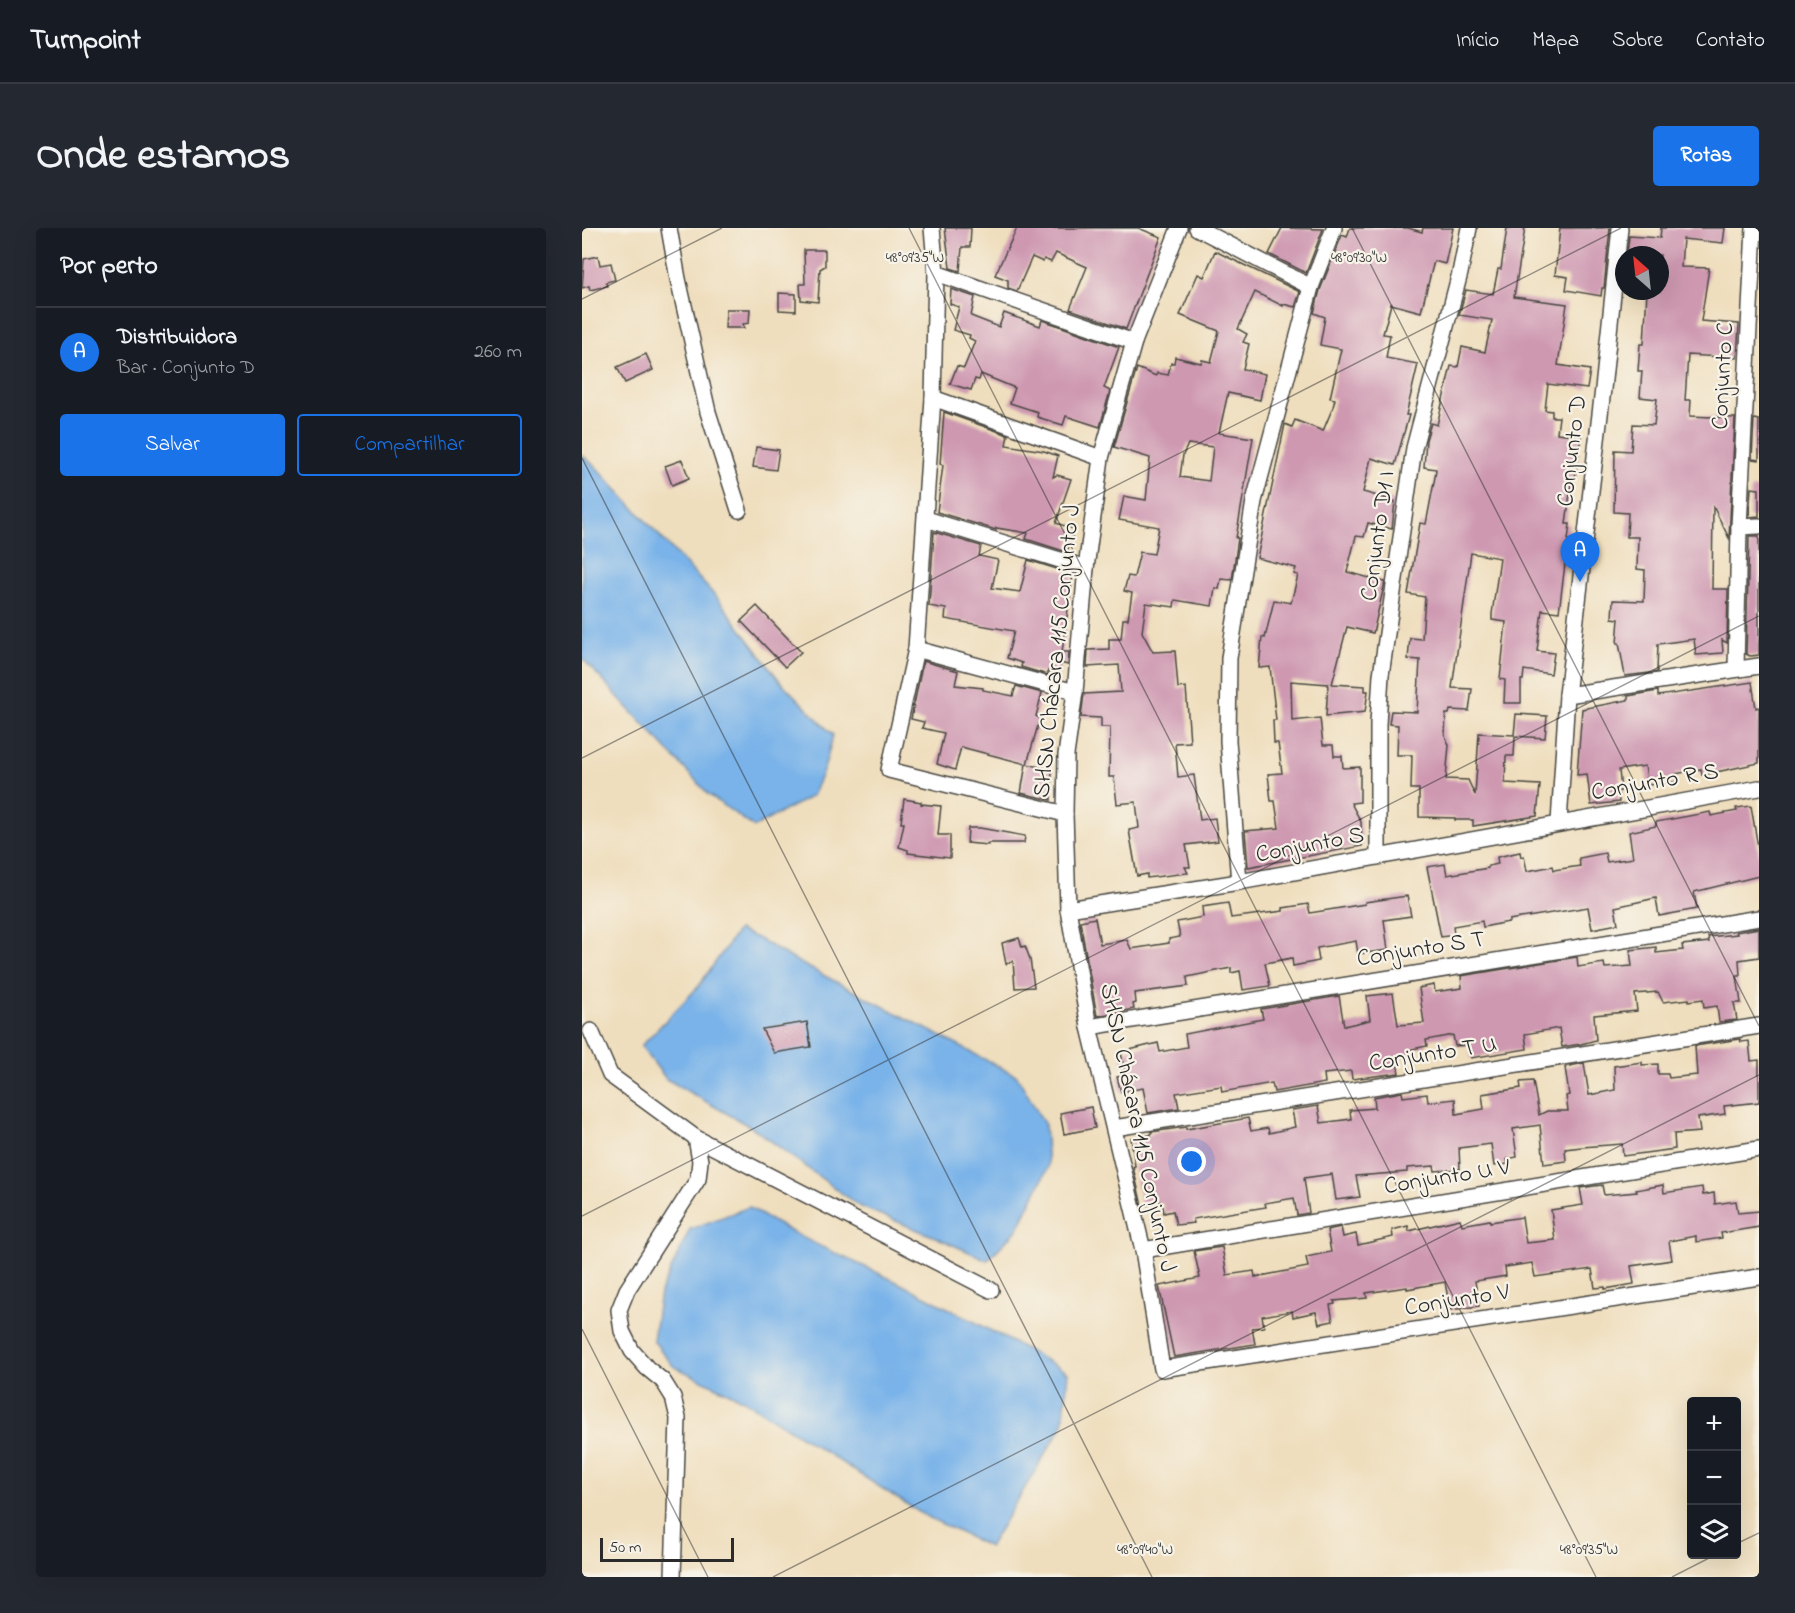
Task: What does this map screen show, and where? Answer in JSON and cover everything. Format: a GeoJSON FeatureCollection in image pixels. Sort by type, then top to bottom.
{"type":"FeatureCollection","features":[{"type":"Feature","properties":{"kind":"street"},"geometry":{"type":"LineString","coordinates":[[669,228],[708,412],[740,510]]}},
{"type":"Feature","properties":{"kind":"street"},"geometry":{"type":"LineString","coordinates":[[932,228],[936,273],[933,398],[916,649],[889,770],[1065,814]]}},
{"type":"Feature","properties":{"kind":"street","name":"SHSN Chácara 115 Conjunto J"},"geometry":{"type":"LineString","coordinates":[[1162,1369],[1143,1250],[1089,1027],[1068,909],[1065,814],[1066,755],[1075,692],[1086,568],[1101,458],[1134,342],[1179,228]]}},
{"type":"Feature","properties":{"kind":"street"},"geometry":{"type":"LineString","coordinates":[[1197,228],[1311,287]]}},
{"type":"Feature","properties":{"kind":"street"},"geometry":{"type":"LineString","coordinates":[[1239,882],[1227,741],[1229,658],[1254,501],[1311,287],[1334,228]]}},
{"type":"Feature","properties":{"kind":"street","name":"Conjunto D1 I"},"geometry":{"type":"LineString","coordinates":[[1378,856],[1378,724],[1381,675],[1414,448],[1460,273],[1469,228]]}},
{"type":"Feature","properties":{"kind":"street","name":"Conjunto D"},"geometry":{"type":"LineString","coordinates":[[1559,823],[1567,695],[1620,228]]}},
{"type":"Feature","properties":{"kind":"street","name":"Conjunto C"},"geometry":{"type":"LineString","coordinates":[[1736,669],[1739,527],[1754,228]]}},
{"type":"Feature","properties":{"kind":"street"},"geometry":{"type":"LineString","coordinates":[[936,273],[1134,342]]}},
{"type":"Feature","properties":{"kind":"street"},"geometry":{"type":"LineString","coordinates":[[933,398],[1101,458]]}},
{"type":"Feature","properties":{"kind":"street"},"geometry":{"type":"LineString","coordinates":[[926,519],[1086,568]]}},
{"type":"Feature","properties":{"kind":"street"},"geometry":{"type":"LineString","coordinates":[[1739,527],[1759,526]]}},
{"type":"Feature","properties":{"kind":"street"},"geometry":{"type":"LineString","coordinates":[[916,649],[1075,692]]}},
{"type":"Feature","properties":{"kind":"street"},"geometry":{"type":"LineString","coordinates":[[1567,695],[1759,666]]}},
{"type":"Feature","properties":{"kind":"street","name":"Conjunto R S"},"geometry":{"type":"LineString","coordinates":[[1559,823],[1759,788]]}},
{"type":"Feature","properties":{"kind":"street","name":"Conjunto S"},"geometry":{"type":"LineString","coordinates":[[1068,909],[1239,882],[1559,823]]}},
{"type":"Feature","properties":{"kind":"street","name":"Conjunto S T"},"geometry":{"type":"LineString","coordinates":[[1089,1027],[1759,918]]}},
{"type":"Feature","properties":{"kind":"street","name":"Conjunto T U"},"geometry":{"type":"LineString","coordinates":[[1114,1128],[1759,1026]]}},
{"type":"Feature","properties":{"kind":"street"},"geometry":{"type":"LineString","coordinates":[[591,1031],[610,1075],[696,1138],[991,1290]]}},
{"type":"Feature","properties":{"kind":"street"},"geometry":{"type":"LineString","coordinates":[[673,1577],[678,1418],[673,1397],[663,1381],[632,1351],[622,1331],[619,1310],[632,1281],[698,1179],[700,1161],[696,1138]]}},
{"type":"Feature","properties":{"kind":"street","name":"Conjunto U V"},"geometry":{"type":"LineString","coordinates":[[1143,1250],[1759,1149]]}},
{"type":"Feature","properties":{"kind":"street","name":"Conjunto V"},"geometry":{"type":"LineString","coordinates":[[1162,1369],[1759,1277]]}},
{"type":"Feature","properties":{"kind":"water"},"geometry":{"type":"Polygon","coordinates":[[[582,455],[596,467],[719,600],[780,681],[833,735],[824,769],[812,796],[754,827],[709,795],[582,658],[582,455]]]}},
{"type":"Feature","properties":{"kind":"water"},"geometry":{"type":"Polygon","coordinates":[[[738,930],[1017,1076],[1045,1125],[1048,1167],[1017,1230],[987,1260],[859,1206],[756,1130],[666,1079],[641,1046],[698,987],[738,930]]]}},
{"type":"Feature","properties":{"kind":"water"},"geometry":{"type":"Polygon","coordinates":[[[749,1207],[806,1239],[885,1276],[1068,1373],[1063,1425],[989,1547],[922,1514],[744,1400],[673,1366],[653,1340],[660,1293],[690,1229],[749,1207]]]}},
{"type":"Feature","properties":{"kind":"building"},"geometry":{"type":"Polygon","coordinates":[[[945,228],[971,228],[970,247],[962,247],[960,271],[950,268],[945,228]]]}},
{"type":"Feature","properties":{"kind":"building"},"geometry":{"type":"Polygon","coordinates":[[[1017,228],[1138,228],[1161,237],[1126,329],[1070,309],[1087,267],[1056,253],[1051,262],[1044,259],[1043,262],[1032,257],[1017,291],[1008,288],[1008,280],[995,275],[1017,228]]]}},
{"type":"Feature","properties":{"kind":"building"},"geometry":{"type":"Polygon","coordinates":[[[1282,228],[1323,229],[1306,273],[1269,254],[1282,228]]]}},
{"type":"Feature","properties":{"kind":"building"},"geometry":{"type":"Polygon","coordinates":[[[1350,228],[1408,228],[1422,232],[1423,228],[1453,228],[1445,264],[1434,261],[1421,312],[1391,304],[1383,334],[1390,335],[1386,358],[1418,364],[1406,415],[1409,415],[1395,465],[1371,458],[1363,492],[1395,501],[1392,529],[1368,523],[1364,537],[1356,536],[1347,572],[1385,582],[1373,633],[1347,627],[1332,684],[1365,686],[1365,691],[1368,691],[1365,712],[1326,716],[1328,684],[1291,681],[1292,721],[1320,718],[1323,745],[1333,745],[1334,756],[1342,756],[1343,768],[1360,767],[1360,802],[1351,803],[1361,822],[1362,846],[1248,867],[1245,831],[1279,828],[1275,801],[1271,801],[1268,774],[1282,773],[1278,743],[1274,743],[1273,720],[1276,720],[1270,667],[1259,668],[1262,637],[1265,638],[1274,600],[1291,603],[1298,575],[1294,574],[1296,568],[1257,558],[1285,424],[1292,427],[1295,420],[1323,431],[1333,407],[1335,399],[1330,398],[1341,349],[1320,345],[1325,317],[1314,313],[1320,290],[1342,235],[1347,237],[1350,228]]]}},
{"type":"Feature","properties":{"kind":"building"},"geometry":{"type":"Polygon","coordinates":[[[1507,228],[1525,228],[1514,297],[1567,304],[1558,365],[1590,370],[1587,389],[1548,384],[1545,410],[1552,411],[1552,417],[1559,417],[1557,433],[1581,436],[1575,478],[1572,477],[1566,524],[1570,524],[1559,612],[1542,610],[1537,651],[1554,653],[1551,674],[1524,670],[1523,680],[1521,680],[1521,703],[1504,703],[1505,680],[1500,679],[1506,622],[1492,620],[1492,614],[1500,558],[1471,553],[1452,688],[1472,689],[1469,711],[1450,710],[1449,714],[1446,714],[1445,735],[1449,745],[1446,779],[1468,780],[1475,795],[1479,733],[1514,735],[1516,714],[1547,716],[1545,738],[1515,736],[1514,756],[1506,756],[1505,783],[1540,785],[1537,816],[1473,826],[1473,820],[1419,817],[1419,789],[1411,789],[1412,755],[1397,755],[1398,725],[1389,724],[1391,711],[1417,712],[1420,660],[1408,659],[1410,638],[1422,639],[1425,597],[1408,594],[1420,523],[1426,524],[1436,469],[1424,467],[1426,440],[1431,423],[1437,425],[1451,366],[1458,367],[1462,347],[1485,352],[1492,320],[1459,315],[1466,290],[1493,294],[1498,269],[1501,269],[1507,228]]]}},
{"type":"Feature","properties":{"kind":"building"},"geometry":{"type":"Polygon","coordinates":[[[1560,228],[1610,228],[1604,288],[1602,288],[1601,296],[1566,290],[1568,277],[1555,275],[1560,228]]]}},
{"type":"Feature","properties":{"kind":"building"},"geometry":{"type":"Polygon","coordinates":[[[1661,228],[1725,228],[1723,243],[1683,239],[1681,267],[1709,268],[1701,321],[1739,324],[1737,358],[1688,355],[1685,400],[1691,400],[1690,416],[1735,418],[1729,538],[1713,506],[1712,589],[1728,589],[1727,643],[1722,640],[1723,653],[1696,655],[1694,639],[1658,644],[1657,672],[1625,676],[1619,643],[1617,643],[1619,619],[1612,618],[1613,600],[1644,601],[1645,570],[1637,569],[1638,537],[1627,537],[1628,513],[1614,512],[1615,450],[1631,451],[1633,424],[1654,425],[1657,399],[1640,397],[1642,371],[1638,371],[1640,344],[1644,344],[1646,300],[1669,300],[1669,246],[1628,246],[1629,236],[1660,238],[1661,228]]]}},
{"type":"Feature","properties":{"kind":"building"},"geometry":{"type":"Polygon","coordinates":[[[804,250],[825,250],[825,266],[820,269],[818,302],[801,300],[800,284],[805,284],[804,250]]]}},
{"type":"Feature","properties":{"kind":"building"},"geometry":{"type":"Polygon","coordinates":[[[1215,251],[1300,292],[1295,307],[1283,304],[1283,306],[1255,292],[1238,329],[1247,334],[1243,342],[1249,344],[1243,369],[1265,374],[1260,400],[1228,393],[1219,433],[1253,438],[1236,538],[1238,538],[1232,580],[1221,579],[1219,589],[1215,588],[1212,606],[1175,600],[1174,607],[1146,603],[1142,632],[1153,652],[1175,651],[1178,688],[1186,687],[1190,742],[1175,743],[1178,777],[1194,775],[1200,820],[1215,818],[1218,841],[1186,845],[1190,867],[1185,867],[1188,873],[1147,878],[1147,874],[1137,876],[1129,830],[1139,828],[1136,802],[1117,804],[1114,777],[1109,777],[1110,727],[1101,727],[1101,718],[1081,717],[1084,694],[1121,692],[1119,665],[1087,667],[1088,650],[1109,649],[1109,639],[1121,639],[1123,619],[1128,619],[1132,593],[1124,591],[1128,576],[1134,577],[1140,552],[1154,554],[1159,527],[1119,520],[1124,496],[1146,500],[1150,458],[1114,447],[1137,368],[1156,376],[1157,373],[1168,375],[1175,357],[1201,363],[1202,360],[1211,362],[1219,331],[1180,315],[1198,274],[1204,277],[1215,251]],[[1188,444],[1183,455],[1180,477],[1209,481],[1213,447],[1188,444]]]}},
{"type":"Feature","properties":{"kind":"building"},"geometry":{"type":"Polygon","coordinates":[[[598,256],[600,265],[611,263],[615,280],[606,282],[607,286],[590,290],[589,286],[582,288],[584,259],[598,256]]]}},
{"type":"Feature","properties":{"kind":"building"},"geometry":{"type":"Polygon","coordinates":[[[951,289],[975,297],[971,316],[999,327],[1004,313],[1040,326],[1042,320],[1119,347],[1104,388],[1110,391],[1100,427],[1066,416],[1063,425],[1037,417],[1038,412],[1010,403],[1015,388],[981,374],[979,380],[975,379],[971,390],[950,384],[957,366],[964,368],[975,341],[969,338],[970,335],[953,330],[959,307],[950,304],[951,289]]]}},
{"type":"Feature","properties":{"kind":"building"},"geometry":{"type":"Polygon","coordinates":[[[779,293],[796,294],[796,311],[779,310],[779,293]]]}},
{"type":"Feature","properties":{"kind":"building"},"geometry":{"type":"Polygon","coordinates":[[[726,309],[750,309],[749,323],[743,324],[744,328],[725,328],[726,309]]]}},
{"type":"Feature","properties":{"kind":"building"},"geometry":{"type":"Polygon","coordinates":[[[646,354],[653,370],[625,383],[617,367],[646,354]]]}},
{"type":"Feature","properties":{"kind":"building"},"geometry":{"type":"Polygon","coordinates":[[[944,412],[1008,435],[1006,445],[1044,451],[1058,456],[1053,477],[1057,475],[1071,479],[1056,523],[1074,529],[1067,552],[1026,539],[1028,533],[996,528],[996,530],[937,512],[943,465],[940,464],[944,412]]]}},
{"type":"Feature","properties":{"kind":"building"},"geometry":{"type":"Polygon","coordinates":[[[1754,419],[1759,420],[1759,460],[1752,459],[1754,419]]]}},
{"type":"Feature","properties":{"kind":"building"},"geometry":{"type":"Polygon","coordinates":[[[756,447],[779,450],[776,470],[753,467],[756,447]]]}},
{"type":"Feature","properties":{"kind":"building"},"geometry":{"type":"Polygon","coordinates":[[[682,460],[689,478],[672,485],[665,466],[682,460]]]}},
{"type":"Feature","properties":{"kind":"building"},"geometry":{"type":"Polygon","coordinates":[[[1751,488],[1759,489],[1759,516],[1749,517],[1751,488]]]}},
{"type":"Feature","properties":{"kind":"building"},"geometry":{"type":"Polygon","coordinates":[[[934,532],[981,546],[979,556],[998,560],[992,588],[1020,592],[1028,560],[1073,574],[1062,652],[1069,652],[1068,665],[1060,663],[1059,675],[1048,671],[1048,675],[1021,667],[1022,663],[1007,658],[1014,631],[945,619],[946,609],[929,606],[934,532]]]}},
{"type":"Feature","properties":{"kind":"building"},"geometry":{"type":"Polygon","coordinates":[[[1749,536],[1759,536],[1759,655],[1750,656],[1746,654],[1749,536]]]}},
{"type":"Feature","properties":{"kind":"building"},"geometry":{"type":"Polygon","coordinates":[[[757,606],[801,652],[785,667],[741,621],[757,606]]]}},
{"type":"Feature","properties":{"kind":"building"},"geometry":{"type":"Polygon","coordinates":[[[923,661],[958,671],[955,685],[983,688],[983,690],[1013,696],[1016,686],[1042,693],[1036,716],[1040,718],[1027,764],[1052,770],[1051,800],[1021,793],[1026,764],[961,747],[955,770],[937,764],[944,733],[922,728],[924,722],[911,719],[923,661]]]}},
{"type":"Feature","properties":{"kind":"building"},"geometry":{"type":"Polygon","coordinates":[[[1752,682],[1756,708],[1759,707],[1759,763],[1702,775],[1701,769],[1675,774],[1676,782],[1648,785],[1645,766],[1619,770],[1621,791],[1618,791],[1619,802],[1591,805],[1587,774],[1577,775],[1582,709],[1628,700],[1628,696],[1658,691],[1658,696],[1752,682]]]}},
{"type":"Feature","properties":{"kind":"building"},"geometry":{"type":"Polygon","coordinates":[[[904,799],[941,806],[938,835],[950,835],[950,858],[908,853],[908,850],[899,847],[904,823],[901,823],[904,799]]]}},
{"type":"Feature","properties":{"kind":"building"},"geometry":{"type":"Polygon","coordinates":[[[1751,806],[1759,853],[1759,876],[1694,892],[1697,909],[1659,916],[1656,898],[1615,907],[1618,924],[1592,929],[1588,907],[1509,920],[1509,922],[1483,927],[1482,921],[1453,926],[1454,935],[1441,937],[1427,867],[1445,864],[1447,875],[1488,868],[1488,866],[1498,864],[1497,857],[1520,852],[1521,857],[1524,856],[1527,871],[1553,866],[1554,870],[1580,866],[1579,858],[1605,853],[1607,862],[1633,858],[1629,832],[1656,826],[1656,822],[1710,812],[1711,816],[1751,806]]]}},
{"type":"Feature","properties":{"kind":"building"},"geometry":{"type":"Polygon","coordinates":[[[968,828],[1025,836],[1024,843],[988,843],[988,845],[967,843],[968,828]]]}},
{"type":"Feature","properties":{"kind":"building"},"geometry":{"type":"Polygon","coordinates":[[[1407,896],[1411,916],[1384,920],[1388,950],[1358,954],[1356,941],[1317,948],[1319,961],[1293,966],[1292,958],[1265,963],[1270,986],[1243,990],[1240,971],[1231,973],[1231,968],[1187,977],[1188,986],[1135,993],[1134,1009],[1097,1016],[1080,921],[1095,918],[1100,944],[1127,940],[1131,949],[1169,943],[1169,939],[1180,937],[1177,922],[1203,917],[1202,907],[1228,903],[1231,918],[1283,911],[1283,908],[1308,904],[1310,913],[1407,896]]]}},
{"type":"Feature","properties":{"kind":"building"},"geometry":{"type":"Polygon","coordinates":[[[1759,928],[1759,957],[1739,960],[1740,976],[1737,976],[1741,1003],[1734,1003],[1737,1020],[1719,1022],[1717,1006],[1704,1008],[1703,999],[1663,1002],[1658,992],[1635,994],[1637,1011],[1594,1015],[1596,1040],[1581,1044],[1562,1047],[1559,1028],[1525,1034],[1527,1049],[1471,1058],[1469,1045],[1455,1046],[1453,1035],[1426,1040],[1427,1046],[1412,1049],[1413,1054],[1396,1057],[1399,1073],[1352,1079],[1351,1071],[1324,1074],[1325,1083],[1274,1092],[1272,1083],[1222,1092],[1221,1086],[1176,1093],[1179,1108],[1148,1113],[1143,1088],[1121,1092],[1117,1077],[1125,1075],[1121,1052],[1158,1043],[1160,1052],[1187,1047],[1185,1034],[1263,1019],[1261,1009],[1339,996],[1344,1026],[1370,1020],[1367,996],[1393,993],[1398,1025],[1424,1023],[1419,988],[1434,985],[1435,992],[1462,988],[1461,976],[1577,957],[1578,967],[1604,963],[1605,968],[1632,966],[1630,950],[1656,947],[1656,953],[1683,950],[1682,945],[1709,942],[1708,937],[1737,934],[1736,932],[1759,928]]]}},
{"type":"Feature","properties":{"kind":"building"},"geometry":{"type":"Polygon","coordinates":[[[1019,938],[1030,959],[1034,987],[1015,988],[1013,961],[1006,964],[1002,943],[1019,938]]]}},
{"type":"Feature","properties":{"kind":"building"},"geometry":{"type":"Polygon","coordinates":[[[807,1022],[811,1047],[774,1053],[762,1029],[807,1022]]]}},
{"type":"Feature","properties":{"kind":"building"},"geometry":{"type":"Polygon","coordinates":[[[1740,1039],[1741,1042],[1749,1041],[1751,1061],[1759,1060],[1759,1102],[1724,1106],[1725,1114],[1698,1118],[1700,1132],[1674,1134],[1675,1149],[1623,1156],[1622,1144],[1582,1147],[1565,1149],[1566,1161],[1544,1164],[1540,1125],[1513,1129],[1517,1157],[1507,1159],[1508,1164],[1494,1166],[1491,1144],[1459,1148],[1460,1169],[1435,1171],[1434,1166],[1407,1168],[1407,1172],[1356,1176],[1360,1197],[1336,1200],[1332,1174],[1304,1178],[1309,1213],[1297,1215],[1294,1198],[1265,1203],[1266,1207],[1193,1219],[1194,1223],[1176,1225],[1173,1211],[1164,1213],[1162,1202],[1142,1206],[1133,1167],[1135,1166],[1131,1138],[1151,1135],[1151,1132],[1186,1127],[1186,1129],[1248,1118],[1251,1131],[1268,1128],[1269,1133],[1295,1127],[1292,1110],[1318,1106],[1321,1123],[1351,1119],[1350,1110],[1375,1108],[1374,1097],[1402,1092],[1403,1097],[1427,1094],[1428,1102],[1455,1099],[1456,1114],[1484,1109],[1482,1094],[1521,1088],[1520,1082],[1533,1081],[1539,1115],[1547,1111],[1568,1111],[1566,1096],[1569,1095],[1565,1067],[1584,1063],[1589,1095],[1615,1090],[1614,1066],[1642,1062],[1642,1065],[1658,1064],[1658,1074],[1668,1074],[1669,1078],[1697,1075],[1695,1046],[1740,1039]]]}},
{"type":"Feature","properties":{"kind":"building"},"geometry":{"type":"Polygon","coordinates":[[[1091,1107],[1095,1128],[1064,1134],[1060,1113],[1091,1107]]]}},
{"type":"Feature","properties":{"kind":"building"},"geometry":{"type":"Polygon","coordinates":[[[1602,1185],[1604,1195],[1637,1192],[1636,1190],[1663,1185],[1664,1193],[1702,1187],[1703,1195],[1714,1193],[1715,1204],[1736,1201],[1738,1213],[1759,1211],[1759,1227],[1721,1233],[1722,1238],[1696,1242],[1696,1236],[1669,1241],[1672,1260],[1631,1266],[1634,1284],[1605,1289],[1605,1287],[1595,1288],[1592,1269],[1535,1277],[1532,1263],[1505,1267],[1506,1276],[1475,1281],[1479,1306],[1450,1310],[1445,1282],[1366,1293],[1367,1298],[1334,1301],[1335,1304],[1330,1305],[1333,1321],[1319,1324],[1316,1312],[1293,1317],[1292,1311],[1262,1316],[1264,1327],[1252,1328],[1255,1344],[1174,1357],[1159,1286],[1200,1278],[1194,1251],[1222,1247],[1227,1275],[1254,1271],[1255,1277],[1308,1267],[1306,1257],[1331,1252],[1327,1230],[1341,1227],[1343,1237],[1356,1234],[1358,1245],[1393,1237],[1392,1230],[1408,1226],[1409,1231],[1460,1219],[1462,1225],[1522,1217],[1526,1243],[1555,1240],[1551,1210],[1583,1205],[1580,1188],[1602,1185]]]}},
{"type":"Feature","properties":{"kind":"place","name":"Distribuidora"},"geometry":{"type":"Point","coordinates":[1580,582]}}]}
